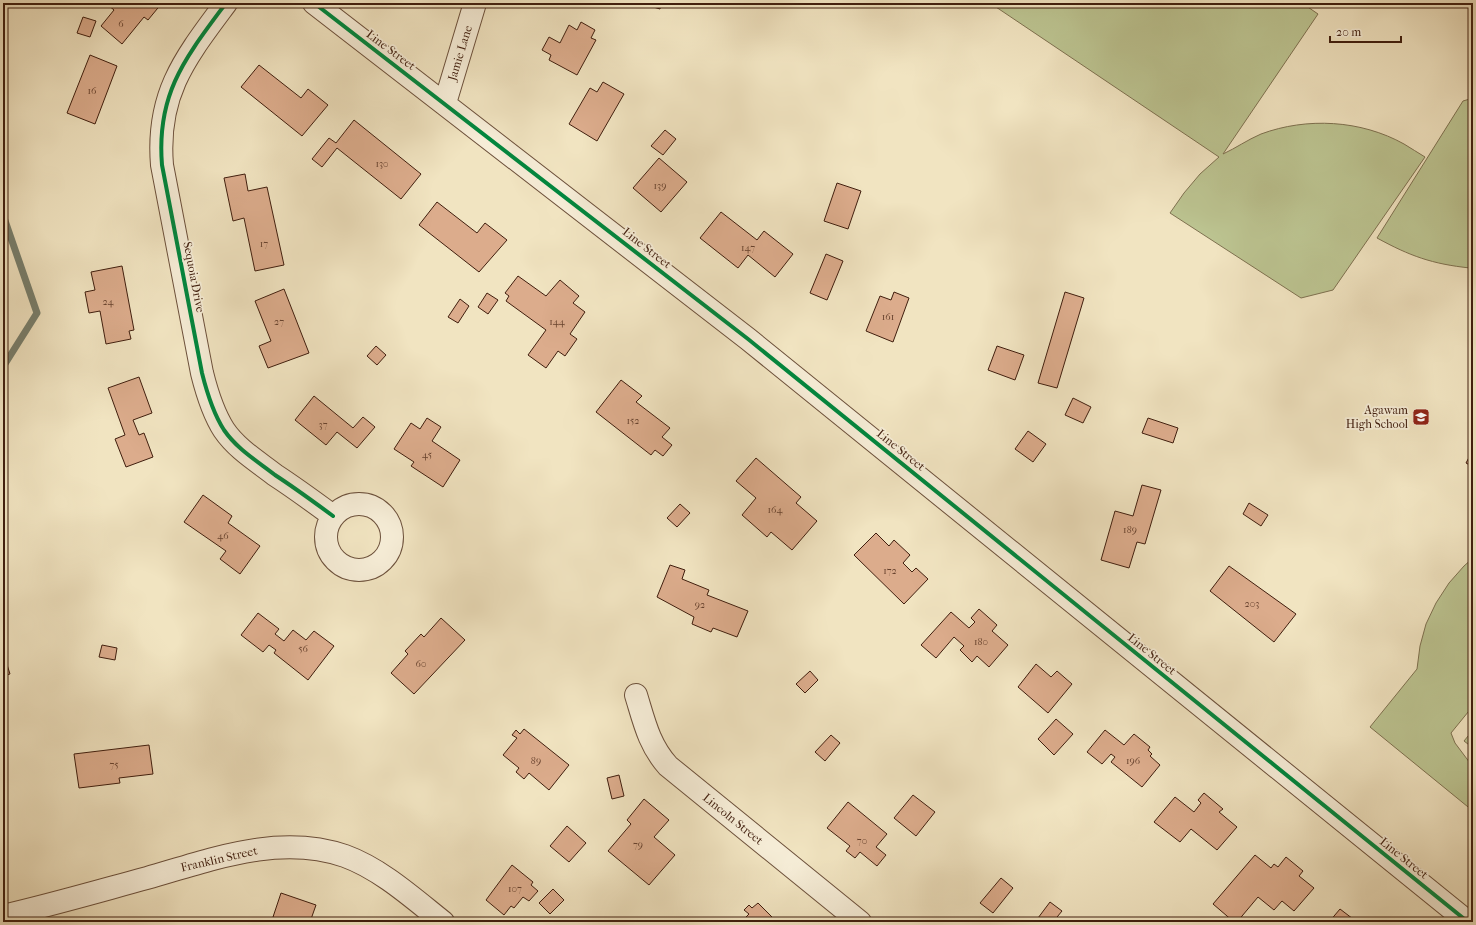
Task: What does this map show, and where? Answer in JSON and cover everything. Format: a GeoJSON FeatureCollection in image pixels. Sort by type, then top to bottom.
{"type":"FeatureCollection","features":[{"type":"Feature","properties":{"kind":"street","name":"Sequoia Drive"},"geometry":{"type":"LineString","coordinates":[[226,3],[198,40],[179,70],[167,101],[161,134],[162,165],[202,373],[208,397],[213,409],[224,430],[232,440],[249,456],[333,516]]}},
{"type":"Feature","properties":{"kind":"street","name":"Line Street"},"geometry":{"type":"LineString","coordinates":[[314,3],[748,339],[1468,922]]}},
{"type":"Feature","properties":{"kind":"street","name":"Jamie Lane"},"geometry":{"type":"LineString","coordinates":[[444,103],[475,3]]}},
{"type":"Feature","properties":{"kind":"street","name":"Lincoln Street"},"geometry":{"type":"LineString","coordinates":[[636,695],[651,742],[659,756],[668,766],[860,922]]}},
{"type":"Feature","properties":{"kind":"street","name":"Franklin Street"},"geometry":{"type":"LineString","coordinates":[[3,916],[49,905],[236,853],[270,848],[300,848],[331,852],[358,862],[397,886],[443,922]]}},
{"type":"Feature","properties":{"kind":"green space"},"geometry":{"type":"Polygon","coordinates":[[[990,3],[1302,3],[1318,14],[1223,154],[1261,134],[1297,125],[1315,123],[1352,126],[1370,130],[1404,144],[1425,157],[1333,290],[1301,298],[1170,213],[1200,174],[1219,157],[990,3]]]}},
{"type":"Feature","properties":{"kind":"green space"},"geometry":{"type":"Polygon","coordinates":[[[1473,98],[1473,267],[1470,268],[1444,264],[1422,258],[1400,250],[1377,238],[1463,101],[1473,98]]]}},
{"type":"Feature","properties":{"kind":"green space"},"geometry":{"type":"Polygon","coordinates":[[[1473,558],[1473,706],[1451,733],[1455,743],[1473,767],[1473,811],[1370,727],[1417,669],[1420,646],[1426,624],[1436,603],[1449,583],[1473,558]]]}},
{"type":"Feature","properties":{"kind":"green space"},"geometry":{"type":"Polygon","coordinates":[[[1473,730],[1473,748],[1464,741],[1473,730]]]}},
{"type":"Feature","properties":{"kind":"building"},"geometry":{"type":"Polygon","coordinates":[[[109,3],[162,3],[148,20],[144,17],[122,44],[101,26],[114,10],[108,5],[109,3]]]}},
{"type":"Feature","properties":{"kind":"building"},"geometry":{"type":"Polygon","coordinates":[[[640,3],[661,3],[660,9],[640,3]]]}},
{"type":"Feature","properties":{"kind":"building"},"geometry":{"type":"Polygon","coordinates":[[[1466,3],[1473,3],[1473,8],[1466,3]]]}},
{"type":"Feature","properties":{"kind":"building"},"geometry":{"type":"Polygon","coordinates":[[[83,17],[96,21],[90,37],[77,33],[83,17]]]}},
{"type":"Feature","properties":{"kind":"building"},"geometry":{"type":"Polygon","coordinates":[[[581,22],[595,30],[591,38],[596,40],[577,75],[549,60],[551,55],[542,50],[549,37],[560,43],[569,25],[577,30],[581,22]]]}},
{"type":"Feature","properties":{"kind":"building"},"geometry":{"type":"Polygon","coordinates":[[[90,55],[117,66],[95,124],[67,113],[90,55]]]}},
{"type":"Feature","properties":{"kind":"building"},"geometry":{"type":"Polygon","coordinates":[[[259,65],[301,98],[308,89],[328,105],[302,136],[241,87],[259,65]]]}},
{"type":"Feature","properties":{"kind":"building"},"geometry":{"type":"Polygon","coordinates":[[[603,82],[624,94],[597,141],[569,124],[590,88],[597,92],[603,82]]]}},
{"type":"Feature","properties":{"kind":"building"},"geometry":{"type":"Polygon","coordinates":[[[354,120],[421,174],[401,199],[337,148],[322,167],[312,159],[329,138],[336,143],[354,120]]]}},
{"type":"Feature","properties":{"kind":"building"},"geometry":{"type":"Polygon","coordinates":[[[665,130],[676,139],[663,155],[651,146],[665,130]]]}},
{"type":"Feature","properties":{"kind":"building"},"geometry":{"type":"Polygon","coordinates":[[[659,158],[687,182],[661,212],[633,188],[659,158]]]}},
{"type":"Feature","properties":{"kind":"building"},"geometry":{"type":"Polygon","coordinates":[[[245,174],[248,191],[267,187],[284,265],[255,271],[244,218],[233,221],[224,178],[245,174]]]}},
{"type":"Feature","properties":{"kind":"building"},"geometry":{"type":"Polygon","coordinates":[[[837,183],[861,191],[848,229],[824,221],[837,183]]]}},
{"type":"Feature","properties":{"kind":"building"},"geometry":{"type":"Polygon","coordinates":[[[437,202],[477,233],[485,223],[507,240],[479,272],[419,225],[437,202]]]}},
{"type":"Feature","properties":{"kind":"building"},"geometry":{"type":"Polygon","coordinates":[[[721,212],[757,240],[764,231],[793,254],[775,277],[748,255],[738,268],[700,238],[721,212]]]}},
{"type":"Feature","properties":{"kind":"building"},"geometry":{"type":"Polygon","coordinates":[[[826,254],[843,261],[827,300],[810,293],[826,254]]]}},
{"type":"Feature","properties":{"kind":"building"},"geometry":{"type":"Polygon","coordinates":[[[122,266],[134,330],[129,331],[131,339],[106,344],[100,311],[89,313],[85,292],[95,290],[91,272],[122,266]]]}},
{"type":"Feature","properties":{"kind":"building"},"geometry":{"type":"Polygon","coordinates":[[[518,276],[546,296],[560,280],[579,296],[573,303],[585,312],[570,334],[577,339],[565,356],[558,351],[546,368],[528,355],[546,330],[506,301],[509,296],[505,293],[518,276]]]}},
{"type":"Feature","properties":{"kind":"building"},"geometry":{"type":"Polygon","coordinates":[[[284,289],[309,353],[268,368],[259,346],[271,341],[255,301],[284,289]]]}},
{"type":"Feature","properties":{"kind":"building"},"geometry":{"type":"Polygon","coordinates":[[[894,292],[909,298],[893,342],[866,331],[880,296],[891,300],[894,292]]]}},
{"type":"Feature","properties":{"kind":"building"},"geometry":{"type":"Polygon","coordinates":[[[1065,292],[1084,298],[1057,388],[1038,383],[1065,292]]]}},
{"type":"Feature","properties":{"kind":"building"},"geometry":{"type":"Polygon","coordinates":[[[487,293],[498,300],[488,314],[478,307],[487,293]]]}},
{"type":"Feature","properties":{"kind":"building"},"geometry":{"type":"Polygon","coordinates":[[[460,299],[469,306],[458,323],[448,317],[460,299]]]}},
{"type":"Feature","properties":{"kind":"building"},"geometry":{"type":"Polygon","coordinates":[[[376,346],[386,355],[377,365],[367,356],[376,346]]]}},
{"type":"Feature","properties":{"kind":"building"},"geometry":{"type":"Polygon","coordinates":[[[997,346],[1024,355],[1015,380],[988,370],[997,346]]]}},
{"type":"Feature","properties":{"kind":"building"},"geometry":{"type":"Polygon","coordinates":[[[139,377],[152,413],[133,420],[139,435],[144,433],[153,457],[126,467],[115,439],[125,435],[108,388],[139,377]]]}},
{"type":"Feature","properties":{"kind":"building"},"geometry":{"type":"Polygon","coordinates":[[[621,380],[642,396],[636,402],[670,428],[662,437],[672,445],[663,456],[655,450],[651,455],[596,412],[621,380]]]}},
{"type":"Feature","properties":{"kind":"building"},"geometry":{"type":"Polygon","coordinates":[[[314,396],[353,428],[363,417],[375,427],[357,448],[337,432],[326,445],[295,420],[314,396]]]}},
{"type":"Feature","properties":{"kind":"building"},"geometry":{"type":"Polygon","coordinates":[[[1073,398],[1091,407],[1083,423],[1065,415],[1073,398]]]}},
{"type":"Feature","properties":{"kind":"building"},"geometry":{"type":"Polygon","coordinates":[[[427,418],[441,427],[432,441],[460,460],[443,487],[411,466],[414,462],[394,449],[411,423],[420,429],[427,418]]]}},
{"type":"Feature","properties":{"kind":"building"},"geometry":{"type":"Polygon","coordinates":[[[1148,418],[1178,428],[1173,443],[1142,433],[1148,418]]]}},
{"type":"Feature","properties":{"kind":"building"},"geometry":{"type":"Polygon","coordinates":[[[1028,431],[1046,444],[1033,462],[1015,449],[1028,431]]]}},
{"type":"Feature","properties":{"kind":"building"},"geometry":{"type":"Polygon","coordinates":[[[1473,450],[1473,467],[1466,463],[1473,450]]]}},
{"type":"Feature","properties":{"kind":"building"},"geometry":{"type":"Polygon","coordinates":[[[756,458],[801,497],[796,503],[817,521],[792,550],[771,532],[767,537],[742,515],[756,498],[736,481],[756,458]]]}},
{"type":"Feature","properties":{"kind":"building"},"geometry":{"type":"Polygon","coordinates":[[[1142,485],[1161,490],[1145,544],[1137,542],[1129,568],[1101,560],[1115,511],[1133,516],[1142,485]]]}},
{"type":"Feature","properties":{"kind":"building"},"geometry":{"type":"Polygon","coordinates":[[[203,495],[232,516],[228,523],[260,546],[240,574],[220,559],[226,551],[184,522],[203,495]]]}},
{"type":"Feature","properties":{"kind":"building"},"geometry":{"type":"Polygon","coordinates":[[[1249,503],[1268,515],[1261,526],[1243,514],[1249,503]]]}},
{"type":"Feature","properties":{"kind":"building"},"geometry":{"type":"Polygon","coordinates":[[[680,504],[690,513],[677,527],[667,518],[680,504]]]}},
{"type":"Feature","properties":{"kind":"building"},"geometry":{"type":"Polygon","coordinates":[[[876,533],[889,546],[894,540],[910,555],[903,563],[912,572],[916,568],[928,579],[904,604],[854,555],[876,533]]]}},
{"type":"Feature","properties":{"kind":"building"},"geometry":{"type":"Polygon","coordinates":[[[670,565],[685,570],[682,579],[709,590],[707,595],[748,611],[737,637],[713,628],[711,632],[692,624],[694,617],[657,597],[670,565]]]}},
{"type":"Feature","properties":{"kind":"building"},"geometry":{"type":"Polygon","coordinates":[[[1229,566],[1296,614],[1274,642],[1210,591],[1229,566]]]}},
{"type":"Feature","properties":{"kind":"building"},"geometry":{"type":"Polygon","coordinates":[[[979,609],[997,625],[992,631],[1008,645],[989,667],[977,656],[972,662],[960,650],[964,646],[954,637],[936,658],[921,645],[951,612],[969,628],[975,622],[971,618],[979,609]]]}},
{"type":"Feature","properties":{"kind":"building"},"geometry":{"type":"Polygon","coordinates":[[[258,613],[279,629],[275,634],[284,641],[293,630],[306,640],[314,631],[334,646],[308,680],[274,653],[276,650],[269,645],[263,652],[241,635],[258,613]]]}},
{"type":"Feature","properties":{"kind":"building"},"geometry":{"type":"Polygon","coordinates":[[[441,618],[465,640],[414,694],[391,673],[408,654],[405,651],[421,634],[424,637],[441,618]]]}},
{"type":"Feature","properties":{"kind":"building"},"geometry":{"type":"Polygon","coordinates":[[[102,645],[117,648],[115,660],[99,657],[102,645]]]}},
{"type":"Feature","properties":{"kind":"building"},"geometry":{"type":"Polygon","coordinates":[[[3,652],[10,674],[3,676],[3,652]]]}},
{"type":"Feature","properties":{"kind":"building"},"geometry":{"type":"Polygon","coordinates":[[[1036,664],[1051,677],[1057,671],[1072,684],[1048,713],[1018,687],[1036,664]]]}},
{"type":"Feature","properties":{"kind":"building"},"geometry":{"type":"Polygon","coordinates":[[[810,671],[818,680],[805,693],[796,684],[810,671]]]}},
{"type":"Feature","properties":{"kind":"building"},"geometry":{"type":"Polygon","coordinates":[[[1056,719],[1073,734],[1054,755],[1038,739],[1056,719]]]}},
{"type":"Feature","properties":{"kind":"building"},"geometry":{"type":"Polygon","coordinates":[[[524,729],[569,765],[549,790],[529,773],[524,779],[516,772],[519,768],[503,755],[517,738],[512,735],[516,730],[520,734],[524,729]]]}},
{"type":"Feature","properties":{"kind":"building"},"geometry":{"type":"Polygon","coordinates":[[[1105,730],[1124,745],[1134,734],[1150,747],[1148,750],[1152,754],[1150,756],[1160,765],[1142,787],[1111,762],[1115,757],[1111,754],[1102,764],[1087,752],[1105,730]]]}},
{"type":"Feature","properties":{"kind":"building"},"geometry":{"type":"Polygon","coordinates":[[[831,735],[840,743],[825,761],[815,752],[831,735]]]}},
{"type":"Feature","properties":{"kind":"building"},"geometry":{"type":"Polygon","coordinates":[[[149,745],[153,774],[119,778],[120,783],[79,788],[74,754],[149,745]]]}},
{"type":"Feature","properties":{"kind":"building"},"geometry":{"type":"Polygon","coordinates":[[[619,775],[624,796],[612,799],[607,778],[619,775]]]}},
{"type":"Feature","properties":{"kind":"building"},"geometry":{"type":"Polygon","coordinates":[[[1204,793],[1223,809],[1219,812],[1237,827],[1217,850],[1191,829],[1180,842],[1154,822],[1175,797],[1194,812],[1201,803],[1198,800],[1204,793]]]}},
{"type":"Feature","properties":{"kind":"building"},"geometry":{"type":"Polygon","coordinates":[[[913,795],[935,812],[916,836],[894,818],[913,795]]]}},
{"type":"Feature","properties":{"kind":"building"},"geometry":{"type":"Polygon","coordinates":[[[644,799],[669,820],[654,837],[675,855],[649,885],[608,851],[631,824],[627,820],[644,799]]]}},
{"type":"Feature","properties":{"kind":"building"},"geometry":{"type":"Polygon","coordinates":[[[848,802],[887,834],[876,847],[886,855],[877,866],[860,852],[855,858],[846,851],[850,846],[827,828],[848,802]]]}},
{"type":"Feature","properties":{"kind":"building"},"geometry":{"type":"Polygon","coordinates":[[[567,826],[586,843],[569,862],[550,846],[567,826]]]}},
{"type":"Feature","properties":{"kind":"building"},"geometry":{"type":"Polygon","coordinates":[[[1255,855],[1271,868],[1274,864],[1278,867],[1286,857],[1303,871],[1299,876],[1314,888],[1294,911],[1282,901],[1274,910],[1258,897],[1237,922],[1234,922],[1213,904],[1255,855]]]}},
{"type":"Feature","properties":{"kind":"building"},"geometry":{"type":"Polygon","coordinates":[[[512,865],[533,882],[531,885],[538,891],[529,901],[523,897],[514,908],[511,906],[504,915],[486,900],[512,865]]]}},
{"type":"Feature","properties":{"kind":"building"},"geometry":{"type":"Polygon","coordinates":[[[1001,878],[1013,888],[993,913],[980,903],[1001,878]]]}},
{"type":"Feature","properties":{"kind":"building"},"geometry":{"type":"Polygon","coordinates":[[[553,889],[564,900],[550,914],[539,903],[553,889]]]}},
{"type":"Feature","properties":{"kind":"building"},"geometry":{"type":"Polygon","coordinates":[[[281,893],[316,905],[310,922],[286,922],[273,917],[281,893]]]}},
{"type":"Feature","properties":{"kind":"building"},"geometry":{"type":"Polygon","coordinates":[[[1050,902],[1062,911],[1053,922],[1035,922],[1050,902]]]}},
{"type":"Feature","properties":{"kind":"building"},"geometry":{"type":"Polygon","coordinates":[[[758,903],[775,920],[773,922],[741,922],[749,914],[744,910],[749,905],[752,908],[758,903]]]}},
{"type":"Feature","properties":{"kind":"building"},"geometry":{"type":"Polygon","coordinates":[[[1340,909],[1357,922],[1329,922],[1340,909]]]}},
{"type":"Feature","properties":{"kind":"waterway"},"geometry":{"type":"LineString","coordinates":[[3,215],[37,313],[3,367]]}},
{"type":"Feature","properties":{"kind":"cycle path"},"geometry":{"type":"LineString","coordinates":[[226,3],[198,41],[177,77],[169,96],[161,140],[162,165],[202,373],[214,410],[229,437],[275,475],[333,516]]}},
{"type":"Feature","properties":{"kind":"cycle path"},"geometry":{"type":"LineString","coordinates":[[314,3],[748,339],[1468,922]]}},
{"type":"Feature","properties":{"kind":"place","name":"Agawam High School"},"geometry":{"type":"Point","coordinates":[1421,417]}}]}
